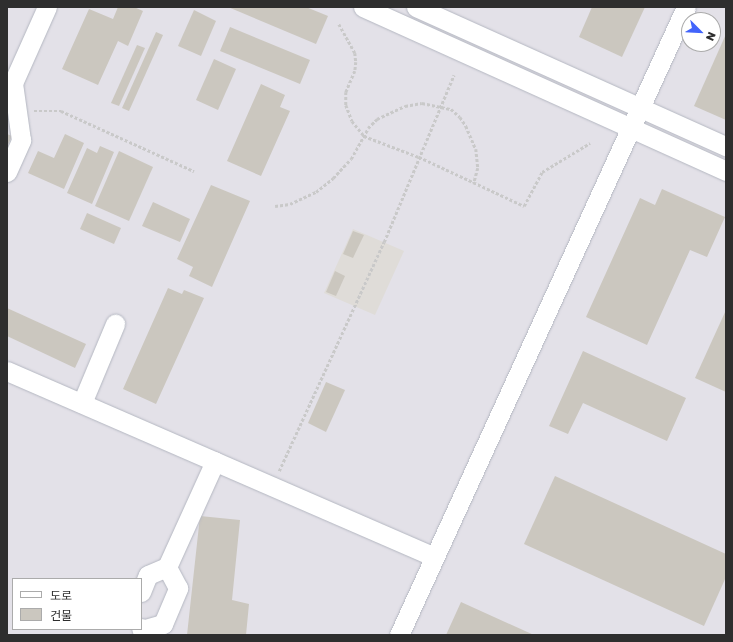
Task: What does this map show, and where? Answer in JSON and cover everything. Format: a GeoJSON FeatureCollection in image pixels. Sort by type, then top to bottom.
{"type":"FeatureCollection","features":[{"type":"Feature","properties":{"kind":"street"},"geometry":{"type":"LineString","coordinates":[[7,172],[21,140],[13,83],[47,7]]}},
{"type":"Feature","properties":{"kind":"street"},"geometry":{"type":"LineString","coordinates":[[363,7],[631,127],[726,172]]}},
{"type":"Feature","properties":{"kind":"street"},"geometry":{"type":"LineString","coordinates":[[416,7],[438,12],[726,146]]}},
{"type":"Feature","properties":{"kind":"street"},"geometry":{"type":"LineString","coordinates":[[399,635],[686,7]]}},
{"type":"Feature","properties":{"kind":"street"},"geometry":{"type":"LineString","coordinates":[[82,403],[115,324]]}},
{"type":"Feature","properties":{"kind":"street"},"geometry":{"type":"LineString","coordinates":[[7,371],[434,557]]}},
{"type":"Feature","properties":{"kind":"street"},"geometry":{"type":"LineString","coordinates":[[142,590],[148,575],[167,567],[215,461]]}},
{"type":"Feature","properties":{"kind":"street"},"geometry":{"type":"LineString","coordinates":[[141,631],[163,624],[178,588],[167,567]]}},
{"type":"Feature","properties":{"kind":"path"},"geometry":{"type":"LineString","coordinates":[[339,24],[355,53],[356,62],[356,71],[346,92],[346,105],[352,121],[364,136],[419,157],[524,206],[542,172],[590,143]]}},
{"type":"Feature","properties":{"kind":"path"},"geometry":{"type":"LineString","coordinates":[[279,471],[377,256],[454,75]]}},
{"type":"Feature","properties":{"kind":"path"},"geometry":{"type":"LineString","coordinates":[[274,206],[290,204],[316,192],[333,178],[351,159],[368,128],[377,119],[390,111],[405,106],[422,103],[451,109],[460,117],[469,132],[476,149],[478,168],[474,183]]}},
{"type":"Feature","properties":{"kind":"path"},"geometry":{"type":"LineString","coordinates":[[17,110],[61,112],[194,170]]}},
{"type":"Feature","properties":{"kind":"shaded area"},"geometry":{"type":"Polygon","coordinates":[[[7,7],[726,7],[726,635],[7,635],[7,7]]]}},
{"type":"Feature","properties":{"kind":"shaded area"},"geometry":{"type":"Polygon","coordinates":[[[353,229],[404,251],[375,315],[324,293],[353,229]]]}},
{"type":"Feature","properties":{"kind":"building"},"geometry":{"type":"Polygon","coordinates":[[[118,7],[134,7],[143,11],[128,46],[118,41],[98,85],[62,69],[89,9],[113,19],[118,7]]]}},
{"type":"Feature","properties":{"kind":"building"},"geometry":{"type":"Polygon","coordinates":[[[228,7],[306,7],[328,16],[316,44],[228,7]]]}},
{"type":"Feature","properties":{"kind":"building"},"geometry":{"type":"Polygon","coordinates":[[[592,7],[645,7],[622,57],[579,37],[592,7]]]}},
{"type":"Feature","properties":{"kind":"building"},"geometry":{"type":"Polygon","coordinates":[[[194,10],[216,21],[201,56],[178,46],[194,10]]]}},
{"type":"Feature","properties":{"kind":"building"},"geometry":{"type":"Polygon","coordinates":[[[230,27],[310,60],[300,84],[220,51],[230,27]]]}},
{"type":"Feature","properties":{"kind":"building"},"geometry":{"type":"Polygon","coordinates":[[[156,32],[163,35],[129,111],[122,108],[156,32]]]}},
{"type":"Feature","properties":{"kind":"building"},"geometry":{"type":"Polygon","coordinates":[[[726,34],[726,120],[694,106],[718,52],[721,52],[721,45],[726,34]]]}},
{"type":"Feature","properties":{"kind":"building"},"geometry":{"type":"Polygon","coordinates":[[[137,45],[145,48],[119,106],[111,103],[137,45]]]}},
{"type":"Feature","properties":{"kind":"building"},"geometry":{"type":"Polygon","coordinates":[[[214,59],[236,69],[218,110],[196,100],[214,59]]]}},
{"type":"Feature","properties":{"kind":"building"},"geometry":{"type":"Polygon","coordinates":[[[261,84],[285,95],[280,107],[290,111],[261,176],[227,161],[261,84]]]}},
{"type":"Feature","properties":{"kind":"building"},"geometry":{"type":"Polygon","coordinates":[[[7,134],[12,136],[7,147],[7,134]]]}},
{"type":"Feature","properties":{"kind":"building"},"geometry":{"type":"Polygon","coordinates":[[[65,134],[84,143],[64,189],[28,173],[38,151],[54,158],[65,134]]]}},
{"type":"Feature","properties":{"kind":"building"},"geometry":{"type":"Polygon","coordinates":[[[100,146],[114,152],[92,204],[67,193],[87,148],[97,153],[100,146]]]}},
{"type":"Feature","properties":{"kind":"building"},"geometry":{"type":"Polygon","coordinates":[[[119,151],[153,167],[129,221],[95,206],[119,151]]]}},
{"type":"Feature","properties":{"kind":"building"},"geometry":{"type":"Polygon","coordinates":[[[211,185],[250,201],[212,287],[189,276],[193,267],[177,259],[211,185]]]}},
{"type":"Feature","properties":{"kind":"building"},"geometry":{"type":"Polygon","coordinates":[[[662,189],[725,217],[707,257],[690,250],[647,345],[586,317],[640,198],[655,205],[662,189]]]}},
{"type":"Feature","properties":{"kind":"building"},"geometry":{"type":"Polygon","coordinates":[[[153,202],[190,219],[180,242],[142,226],[153,202]]]}},
{"type":"Feature","properties":{"kind":"building"},"geometry":{"type":"Polygon","coordinates":[[[87,213],[121,228],[114,244],[80,229],[87,213]]]}},
{"type":"Feature","properties":{"kind":"building"},"geometry":{"type":"Polygon","coordinates":[[[353,231],[364,235],[353,258],[343,254],[353,231]]]}},
{"type":"Feature","properties":{"kind":"building"},"geometry":{"type":"Polygon","coordinates":[[[335,271],[345,276],[336,296],[326,292],[335,271]]]}},
{"type":"Feature","properties":{"kind":"building"},"geometry":{"type":"Polygon","coordinates":[[[168,288],[182,294],[184,290],[204,298],[156,404],[123,389],[168,288]]]}},
{"type":"Feature","properties":{"kind":"building"},"geometry":{"type":"Polygon","coordinates":[[[7,308],[86,344],[75,368],[7,336],[7,308]]]}},
{"type":"Feature","properties":{"kind":"building"},"geometry":{"type":"Polygon","coordinates":[[[726,310],[726,392],[695,378],[726,310]]]}},
{"type":"Feature","properties":{"kind":"building"},"geometry":{"type":"Polygon","coordinates":[[[583,351],[686,398],[667,441],[583,403],[568,434],[549,426],[583,351]]]}},
{"type":"Feature","properties":{"kind":"building"},"geometry":{"type":"Polygon","coordinates":[[[326,382],[345,390],[326,432],[308,423],[326,382]]]}},
{"type":"Feature","properties":{"kind":"building"},"geometry":{"type":"Polygon","coordinates":[[[555,476],[726,554],[726,577],[704,626],[524,544],[555,476]]]}},
{"type":"Feature","properties":{"kind":"building"},"geometry":{"type":"Polygon","coordinates":[[[200,516],[240,520],[232,600],[249,604],[246,635],[187,635],[200,516]]]}},
{"type":"Feature","properties":{"kind":"building"},"geometry":{"type":"Polygon","coordinates":[[[461,602],[534,635],[446,635],[461,602]]]}}]}
